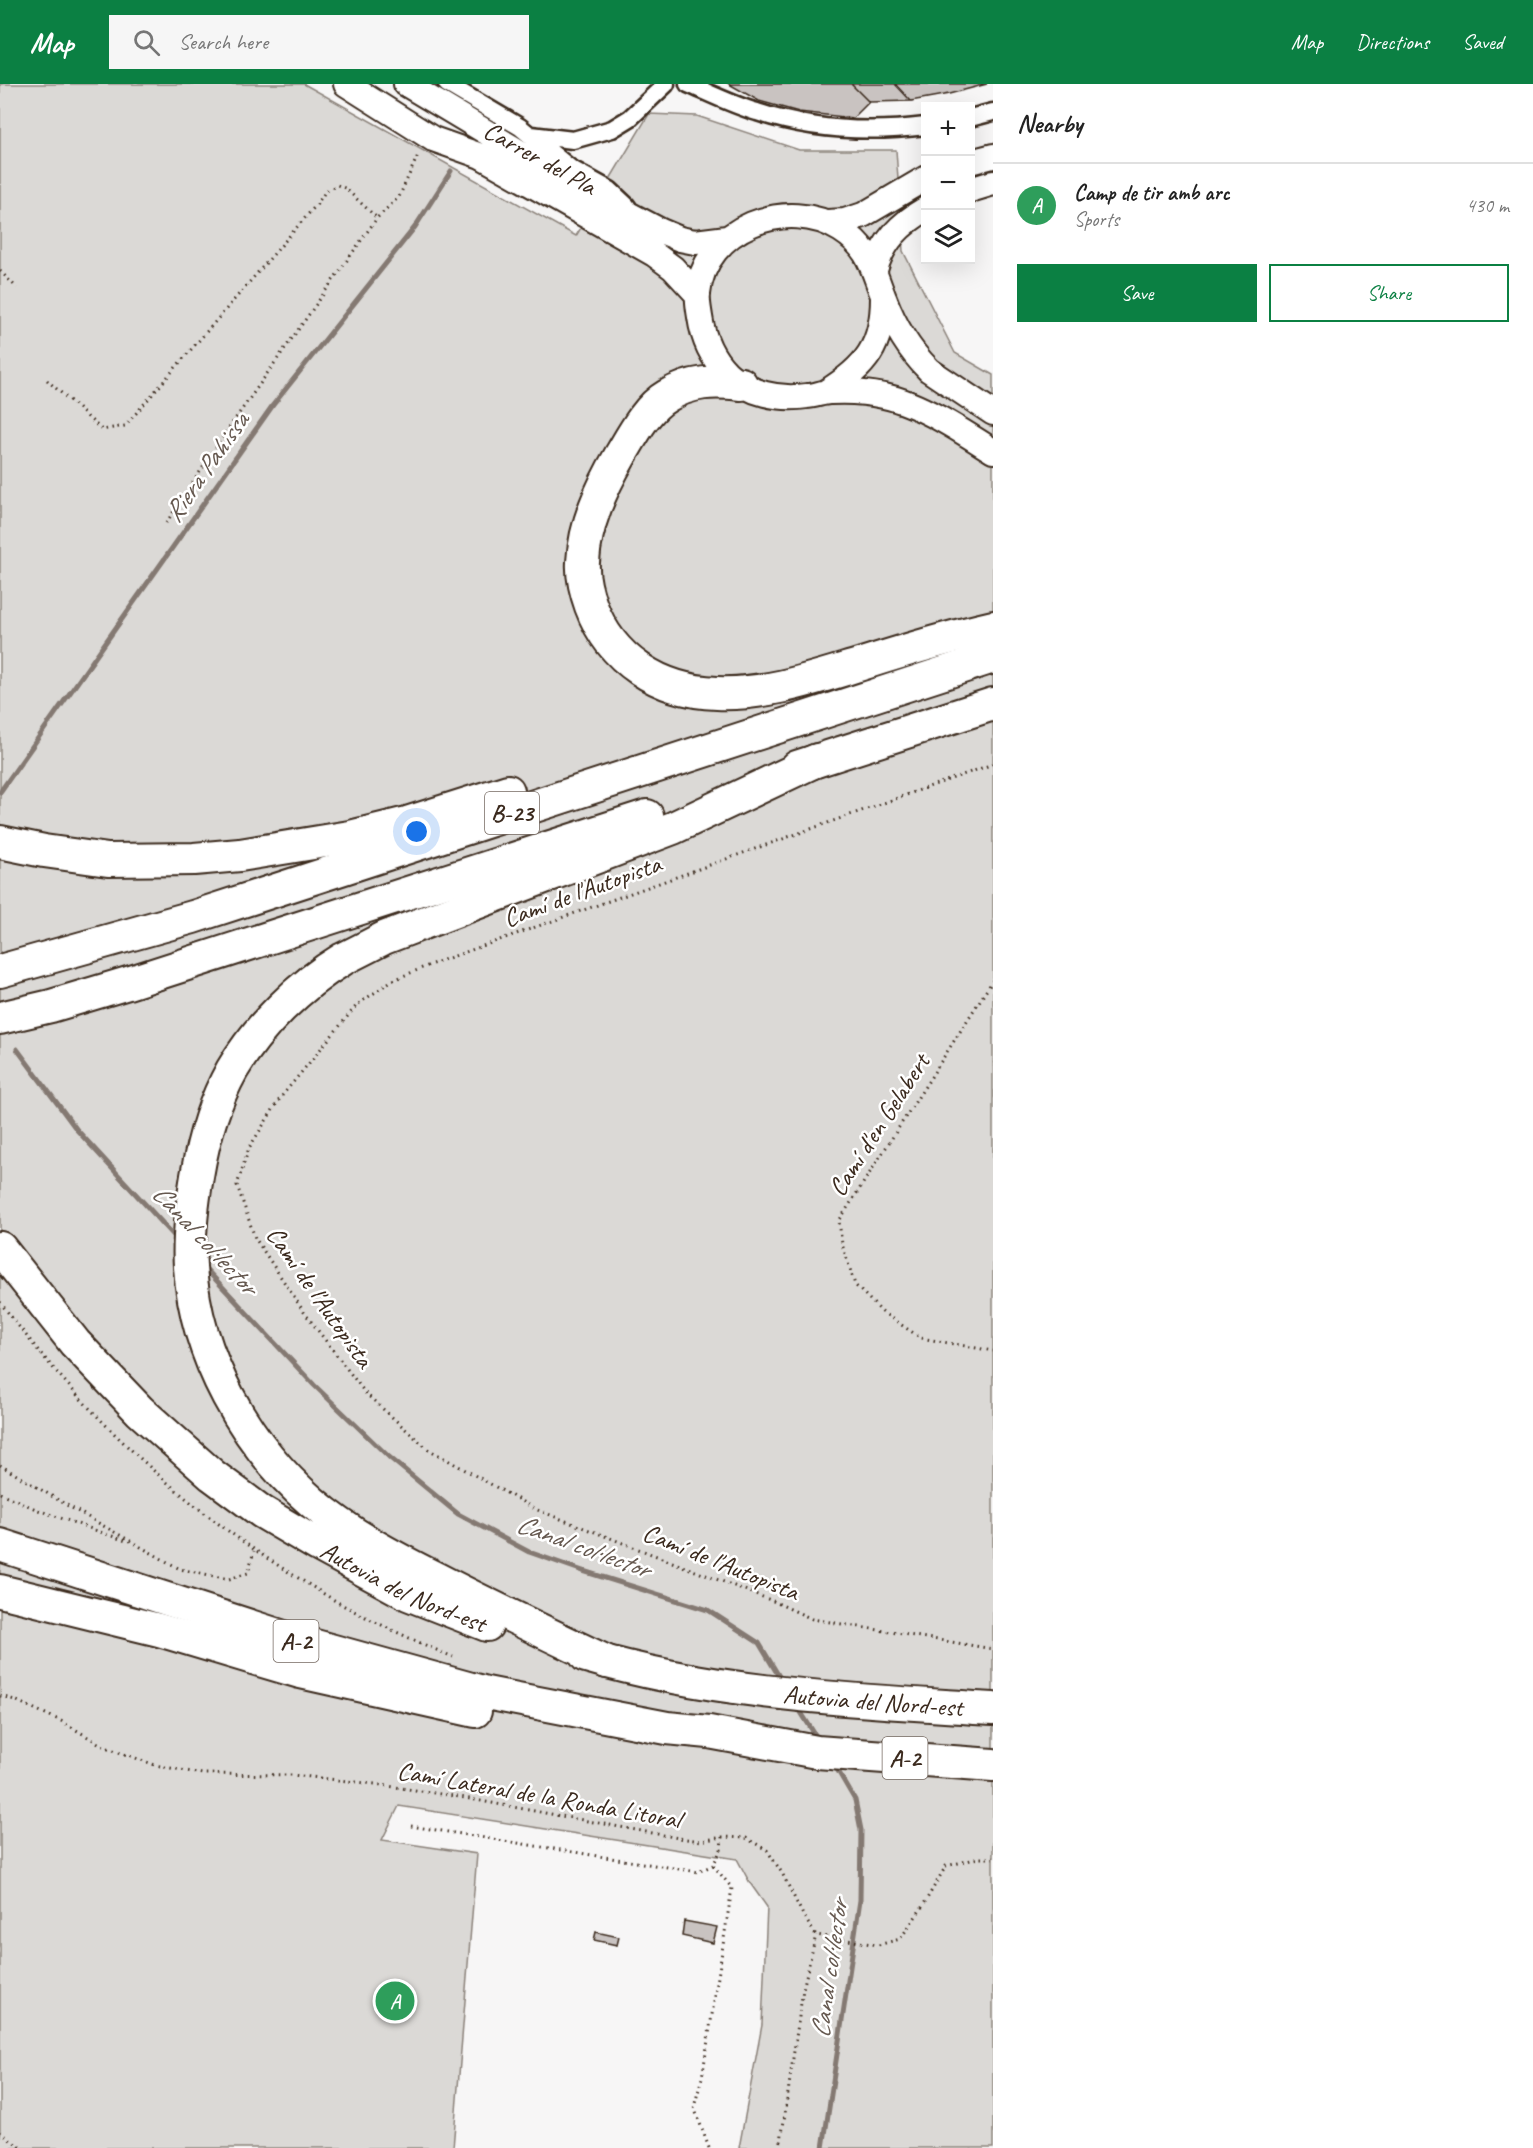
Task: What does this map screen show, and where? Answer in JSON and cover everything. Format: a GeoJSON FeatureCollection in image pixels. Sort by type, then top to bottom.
{"type":"FeatureCollection","features":[{"type":"Feature","properties":{"kind":"highway"},"geometry":{"type":"LineString","coordinates":[[741,384],[717,381],[700,382],[665,397],[649,412],[628,441],[593,510],[585,540],[584,581],[596,618],[609,641],[624,657],[644,672],[676,687],[718,693],[753,692],[807,680],[943,639],[993,627]]}},
{"type":"Feature","properties":{"kind":"highway"},"geometry":{"type":"LineString","coordinates":[[0,842],[108,860],[149,861],[240,855],[351,837],[407,823],[741,718],[993,635]]}},
{"type":"Feature","properties":{"kind":"highway","name":"B-23"},"geometry":{"type":"LineString","coordinates":[[0,971],[193,917],[993,657]]}},
{"type":"Feature","properties":{"kind":"highway","name":"B-23"},"geometry":{"type":"LineString","coordinates":[[0,1018],[51,1006],[315,924],[993,704]]}},
{"type":"Feature","properties":{"kind":"highway"},"geometry":{"type":"LineString","coordinates":[[607,1662],[392,1556],[336,1522],[310,1500],[266,1452],[229,1397],[209,1352],[197,1310],[190,1268],[192,1207],[204,1143],[221,1092],[232,1069],[249,1046],[282,1008],[324,972],[343,960],[384,938],[673,828],[817,760]]}},
{"type":"Feature","properties":{"kind":"highway","name":"Autovia del Nord-est"},"geometry":{"type":"LineString","coordinates":[[0,1248],[75,1343],[140,1411],[212,1475],[262,1512],[408,1594],[509,1634],[607,1662],[733,1688],[855,1700],[993,1709]]}},
{"type":"Feature","properties":{"kind":"highway","name":"Autovia del Nord-est"},"geometry":{"type":"LineString","coordinates":[[0,1545],[290,1639],[486,1693],[667,1728],[703,1741],[817,1752],[993,1764]]}},
{"type":"Feature","properties":{"kind":"highway"},"geometry":{"type":"LineString","coordinates":[[0,1591],[159,1630],[311,1674],[489,1714],[703,1741]]}},
{"type":"Feature","properties":{"kind":"main road","name":"Carrer del Pla"},"geometry":{"type":"LineString","coordinates":[[346,84],[427,135],[481,156],[654,254],[673,268],[698,295]]}},
{"type":"Feature","properties":{"kind":"main road","name":"Carrer del Pla"},"geometry":{"type":"LineString","coordinates":[[406,84],[583,190],[680,239],[695,242],[727,238]]}},
{"type":"Feature","properties":{"kind":"main road"},"geometry":{"type":"LineString","coordinates":[[975,161],[993,156]]}},
{"type":"Feature","properties":{"kind":"main road"},"geometry":{"type":"LineString","coordinates":[[827,222],[845,221],[863,215],[921,181]]}},
{"type":"Feature","properties":{"kind":"main road"},"geometry":{"type":"LineString","coordinates":[[975,188],[993,183]]}},
{"type":"Feature","properties":{"kind":"main road"},"geometry":{"type":"LineString","coordinates":[[875,270],[892,233],[923,210]]}},
{"type":"Feature","properties":{"kind":"main road"},"geometry":{"type":"LineString","coordinates":[[993,413],[920,362],[902,334],[883,296],[875,270],[867,255],[856,242],[827,222],[803,216],[779,216],[756,222],[727,238],[715,252],[706,268],[698,295],[702,328],[707,344],[716,359],[727,373],[741,384],[763,394],[786,398],[826,392],[856,391],[908,402],[993,451]]}},
{"type":"Feature","properties":{"kind":"main road"},"geometry":{"type":"LineString","coordinates":[[826,392],[849,377],[874,347],[880,328],[883,296]]}},
{"type":"Feature","properties":{"kind":"street","name":"Carrer del Pla"},"geometry":{"type":"LineString","coordinates":[[447,84],[520,127],[570,168],[610,190],[640,219]]}},
{"type":"Feature","properties":{"kind":"street"},"geometry":{"type":"LineString","coordinates":[[531,135],[573,140],[594,136],[630,118],[666,84]]}},
{"type":"Feature","properties":{"kind":"street"},"geometry":{"type":"LineString","coordinates":[[688,84],[758,113],[800,123],[848,129],[892,130],[921,127]]}},
{"type":"Feature","properties":{"kind":"street"},"geometry":{"type":"LineString","coordinates":[[975,117],[993,112]]}},
{"type":"Feature","properties":{"kind":"path"},"geometry":{"type":"LineString","coordinates":[[166,523],[233,422],[377,218],[399,197],[427,135]]}},
{"type":"Feature","properties":{"kind":"path"},"geometry":{"type":"LineString","coordinates":[[47,380],[102,430],[125,426],[325,192],[337,185],[345,188],[377,218]]}},
{"type":"Feature","properties":{"kind":"path"},"geometry":{"type":"LineString","coordinates":[[0,271],[17,288]]}},
{"type":"Feature","properties":{"kind":"path","name":"Camí de l'Autopista"},"geometry":{"type":"LineString","coordinates":[[993,764],[762,845],[432,964],[391,981],[357,1005],[281,1097],[249,1148],[237,1185],[255,1238],[304,1312],[366,1394],[428,1449],[536,1509],[773,1601],[812,1619],[993,1649]]}},
{"type":"Feature","properties":{"kind":"path","name":"Camí d'en Gelabert"},"geometry":{"type":"LineString","coordinates":[[993,980],[839,1221],[842,1244],[855,1285],[882,1312],[921,1338],[993,1351]]}},
{"type":"Feature","properties":{"kind":"path"},"geometry":{"type":"LineString","coordinates":[[0,1465],[180,1569],[229,1579],[248,1573],[254,1551]]}},
{"type":"Feature","properties":{"kind":"path"},"geometry":{"type":"LineString","coordinates":[[0,1493],[38,1510],[136,1544]]}},
{"type":"Feature","properties":{"kind":"path","name":"Camí Lateral de la Ronda Litoral"},"geometry":{"type":"LineString","coordinates":[[0,1696],[15,1700],[61,1721],[105,1747],[155,1765],[202,1774],[292,1775],[375,1784],[454,1796],[679,1838],[701,1841],[722,1837],[746,1838],[766,1850],[782,1873],[804,1917],[816,1935]]}},
{"type":"Feature","properties":{"kind":"path"},"geometry":{"type":"LineString","coordinates":[[411,1826],[698,1872],[713,1865],[721,1850],[722,1837]]}},
{"type":"Feature","properties":{"kind":"path"},"geometry":{"type":"LineString","coordinates":[[780,2148],[803,1989],[816,1935],[878,1945],[900,1939],[946,1866],[980,1858],[993,1858]]}},
{"type":"Feature","properties":{"kind":"path"},"geometry":{"type":"LineString","coordinates":[[709,2148],[694,2107],[702,2078],[732,1888],[713,1865]]}},
{"type":"Feature","properties":{"kind":"path"},"geometry":{"type":"LineString","coordinates":[[0,2132],[21,2148]]}},
{"type":"Feature","properties":{"kind":"shaded area"},"geometry":{"type":"Polygon","coordinates":[[[0,84],[304,84],[576,236],[649,114],[697,116],[799,150],[896,150],[903,251],[955,353],[993,375],[993,2148],[739,2148],[762,2025],[767,1907],[737,1859],[399,1806],[382,1840],[477,1854],[453,2148],[0,2148],[0,84]]]}},
{"type":"Feature","properties":{"kind":"building"},"geometry":{"type":"Polygon","coordinates":[[[729,84],[851,84],[869,102],[853,118],[799,112],[759,101],[729,84]]]}},
{"type":"Feature","properties":{"kind":"building"},"geometry":{"type":"Polygon","coordinates":[[[851,84],[895,84],[911,101],[869,102],[851,84]]]}},
{"type":"Feature","properties":{"kind":"building"},"geometry":{"type":"Polygon","coordinates":[[[895,84],[987,84],[911,101],[895,84]]]}},
{"type":"Feature","properties":{"kind":"building"},"geometry":{"type":"Polygon","coordinates":[[[684,1921],[717,1927],[713,1943],[682,1936],[684,1921]]]}},
{"type":"Feature","properties":{"kind":"building"},"geometry":{"type":"Polygon","coordinates":[[[596,1932],[619,1937],[617,1945],[594,1940],[596,1932]]]}},
{"type":"Feature","properties":{"kind":"waterway","name":"Riera Pahissa"},"geometry":{"type":"LineString","coordinates":[[0,792],[273,405],[415,227],[451,171]]}},
{"type":"Feature","properties":{"kind":"waterway","name":"Canal col·lector"},"geometry":{"type":"LineString","coordinates":[[17,1049],[77,1130],[178,1240]]}},
{"type":"Feature","properties":{"kind":"waterway","name":"Canal col·lector"},"geometry":{"type":"LineString","coordinates":[[203,1266],[314,1385],[389,1457],[458,1514],[529,1552],[708,1610],[759,1643],[783,1683]]}},
{"type":"Feature","properties":{"kind":"waterway","name":"Canal col·lector"},"geometry":{"type":"LineString","coordinates":[[797,1706],[819,1741]]}},
{"type":"Feature","properties":{"kind":"waterway","name":"Canal col·lector"},"geometry":{"type":"LineString","coordinates":[[823,2148],[860,1900],[861,1830],[855,1800],[834,1764]]}},
{"type":"Feature","properties":{"kind":"place","name":"Camp de tir amb arc"},"geometry":{"type":"Point","coordinates":[395,2001]}}]}
